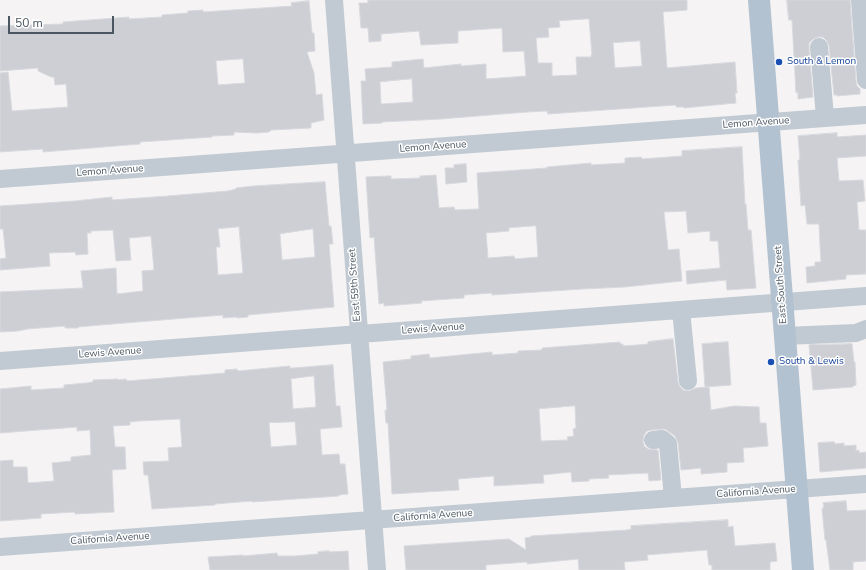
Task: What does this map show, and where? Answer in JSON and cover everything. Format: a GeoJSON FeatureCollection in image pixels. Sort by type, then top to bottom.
{"type":"FeatureCollection","features":[{"type":"Feature","properties":{"kind":"main road","name":"East South Street"},"geometry":{"type":"LineString","coordinates":[[759,0],[803,570]]}},
{"type":"Feature","properties":{"kind":"street","name":"East 59th Street"},"geometry":{"type":"LineString","coordinates":[[334,0],[377,570]]}},
{"type":"Feature","properties":{"kind":"street"},"geometry":{"type":"LineString","coordinates":[[860,0],[864,23],[866,80]]}},
{"type":"Feature","properties":{"kind":"street"},"geometry":{"type":"LineString","coordinates":[[819,47],[825,118]]}},
{"type":"Feature","properties":{"kind":"street","name":"Lemon Avenue"},"geometry":{"type":"LineString","coordinates":[[0,178],[866,115]]}},
{"type":"Feature","properties":{"kind":"street","name":"Lewis Avenue"},"geometry":{"type":"LineString","coordinates":[[0,361],[866,296]]}},
{"type":"Feature","properties":{"kind":"street"},"geometry":{"type":"LineString","coordinates":[[681,310],[688,381]]}},
{"type":"Feature","properties":{"kind":"street"},"geometry":{"type":"LineString","coordinates":[[785,336],[856,333],[866,329]]}},
{"type":"Feature","properties":{"kind":"street"},"geometry":{"type":"LineString","coordinates":[[653,440],[662,439],[668,444],[673,498]]}},
{"type":"Feature","properties":{"kind":"street","name":"California Avenue"},"geometry":{"type":"LineString","coordinates":[[0,547],[866,484]]}},
{"type":"Feature","properties":{"kind":"building"},"geometry":{"type":"Polygon","coordinates":[[[368,0],[687,0],[687,10],[663,12],[667,68],[735,62],[737,93],[735,93],[736,103],[684,108],[676,107],[676,105],[548,114],[547,111],[527,112],[363,124],[361,81],[366,81],[365,69],[392,67],[392,62],[423,59],[424,68],[461,64],[461,66],[486,64],[486,79],[526,76],[524,51],[503,52],[502,28],[458,31],[458,43],[421,45],[419,31],[381,34],[381,41],[369,42],[368,28],[361,28],[359,3],[368,3],[368,0]],[[589,19],[559,21],[560,27],[548,28],[549,37],[536,38],[538,63],[552,63],[552,76],[577,75],[576,57],[591,57],[589,19]],[[640,41],[613,43],[615,68],[642,66],[640,41]],[[412,79],[380,82],[381,104],[413,102],[412,79]]]}},
{"type":"Feature","properties":{"kind":"building"},"geometry":{"type":"Polygon","coordinates":[[[787,0],[850,0],[856,81],[857,86],[860,89],[860,94],[834,95],[829,46],[823,37],[818,37],[809,43],[813,97],[798,99],[798,92],[796,93],[792,20],[789,20],[787,0]]]}},
{"type":"Feature","properties":{"kind":"building"},"geometry":{"type":"Polygon","coordinates":[[[309,1],[315,51],[307,52],[314,73],[316,95],[322,94],[324,120],[311,123],[311,128],[271,130],[269,132],[257,133],[234,132],[234,135],[140,142],[140,144],[43,152],[43,149],[0,152],[0,73],[8,72],[12,111],[68,107],[66,84],[55,85],[54,77],[38,71],[38,68],[0,71],[0,26],[63,24],[63,22],[129,17],[129,19],[162,17],[162,15],[188,13],[188,11],[203,10],[203,12],[292,6],[291,3],[309,1]],[[243,59],[216,61],[218,85],[245,83],[243,59]]]}},
{"type":"Feature","properties":{"kind":"building"},"geometry":{"type":"Polygon","coordinates":[[[837,133],[837,137],[866,135],[866,156],[837,158],[839,181],[863,180],[865,201],[857,202],[859,230],[866,230],[866,274],[846,275],[846,279],[807,283],[806,267],[815,266],[815,262],[821,262],[819,224],[807,224],[805,205],[801,206],[798,136],[837,133]]]}},
{"type":"Feature","properties":{"kind":"building"},"geometry":{"type":"Polygon","coordinates":[[[742,147],[745,205],[746,204],[748,230],[751,230],[756,288],[727,290],[726,280],[687,284],[686,271],[720,268],[720,265],[718,241],[710,241],[710,231],[688,233],[686,211],[664,212],[668,250],[679,249],[682,281],[625,287],[492,295],[492,293],[464,295],[464,298],[421,301],[422,303],[384,306],[384,303],[379,304],[374,237],[370,238],[366,177],[391,176],[391,179],[420,178],[420,176],[436,175],[439,208],[454,207],[455,210],[479,209],[477,173],[591,163],[591,165],[625,163],[625,158],[641,157],[642,159],[682,156],[682,151],[742,147]],[[536,226],[509,228],[509,231],[486,233],[488,258],[514,256],[515,259],[538,257],[536,226]]]}},
{"type":"Feature","properties":{"kind":"building"},"geometry":{"type":"Polygon","coordinates":[[[466,164],[467,182],[446,184],[445,168],[454,168],[454,165],[466,164]]]}},
{"type":"Feature","properties":{"kind":"building"},"geometry":{"type":"Polygon","coordinates":[[[325,182],[329,226],[331,226],[333,244],[329,244],[334,307],[248,315],[248,317],[237,318],[223,318],[223,315],[78,328],[65,328],[65,326],[0,332],[0,292],[83,288],[81,271],[116,268],[117,294],[143,291],[142,271],[154,270],[151,236],[129,238],[131,260],[116,261],[113,230],[91,231],[91,233],[87,233],[88,254],[76,255],[75,252],[49,253],[50,266],[0,270],[0,259],[6,258],[3,229],[0,229],[0,206],[112,197],[112,200],[168,196],[228,191],[236,188],[325,182]],[[239,227],[218,229],[220,247],[216,247],[218,275],[243,273],[239,227]],[[313,229],[280,234],[282,260],[315,257],[313,229]]]}},
{"type":"Feature","properties":{"kind":"building"},"geometry":{"type":"Polygon","coordinates":[[[673,339],[678,382],[680,387],[683,390],[689,391],[696,388],[709,387],[711,410],[734,406],[759,407],[760,423],[766,423],[768,446],[743,448],[744,462],[727,463],[727,472],[701,474],[701,468],[681,470],[678,443],[675,436],[665,429],[652,430],[647,431],[644,435],[643,442],[644,446],[648,449],[658,450],[661,480],[649,481],[648,473],[608,475],[609,478],[572,482],[571,472],[543,475],[544,483],[494,486],[494,476],[458,479],[459,490],[392,494],[388,423],[386,423],[385,410],[387,410],[383,362],[411,359],[411,356],[429,354],[430,358],[492,352],[492,355],[518,353],[518,351],[542,350],[542,348],[620,342],[623,346],[648,344],[648,342],[673,339]],[[575,406],[539,409],[541,441],[568,440],[567,437],[574,436],[573,429],[576,428],[575,406]]]}},
{"type":"Feature","properties":{"kind":"building"},"geometry":{"type":"Polygon","coordinates":[[[728,342],[731,385],[705,387],[702,344],[728,342]]]}},
{"type":"Feature","properties":{"kind":"building"},"geometry":{"type":"Polygon","coordinates":[[[852,344],[855,362],[856,385],[853,387],[813,390],[809,345],[852,344]]]}},
{"type":"Feature","properties":{"kind":"building"},"geometry":{"type":"Polygon","coordinates":[[[333,365],[336,406],[340,406],[342,427],[320,429],[322,455],[339,454],[340,464],[345,464],[348,494],[339,496],[152,509],[148,475],[144,475],[143,462],[169,461],[168,448],[182,447],[180,419],[139,421],[130,422],[130,425],[113,426],[115,447],[125,447],[126,469],[112,470],[114,512],[41,514],[41,518],[0,521],[0,461],[13,460],[13,467],[27,467],[28,483],[54,481],[52,463],[71,461],[71,457],[91,455],[90,430],[77,431],[77,427],[0,433],[0,389],[31,386],[31,390],[64,388],[64,385],[93,382],[93,380],[126,379],[127,381],[225,373],[225,370],[237,369],[238,371],[290,366],[290,368],[333,365]],[[314,376],[291,379],[293,409],[316,407],[314,376]],[[295,422],[269,423],[271,447],[297,445],[295,422]]]}},
{"type":"Feature","properties":{"kind":"building"},"geometry":{"type":"Polygon","coordinates":[[[834,442],[835,444],[844,443],[844,446],[856,445],[856,451],[859,450],[859,453],[866,452],[866,468],[820,472],[818,443],[834,442]]]}},
{"type":"Feature","properties":{"kind":"building"},"geometry":{"type":"Polygon","coordinates":[[[846,501],[847,511],[866,510],[866,561],[853,562],[853,570],[830,570],[825,540],[822,508],[824,508],[823,503],[846,501]]]}},
{"type":"Feature","properties":{"kind":"building"},"geometry":{"type":"Polygon","coordinates":[[[728,520],[728,527],[733,526],[735,546],[775,543],[777,561],[770,562],[770,570],[712,570],[712,565],[709,565],[707,550],[647,555],[648,560],[624,562],[625,570],[579,570],[578,559],[527,564],[527,562],[486,565],[486,570],[406,570],[404,546],[509,539],[526,550],[525,538],[531,536],[627,530],[631,529],[631,526],[728,520]]]}},
{"type":"Feature","properties":{"kind":"building"},"geometry":{"type":"Polygon","coordinates":[[[348,551],[349,570],[210,570],[208,557],[277,553],[278,556],[295,556],[318,554],[318,552],[348,551]]]}},
{"type":"Feature","properties":{"kind":"place","name":"South & Lemon"},"geometry":{"type":"Point","coordinates":[779,62]}},
{"type":"Feature","properties":{"kind":"place","name":"South & Lewis"},"geometry":{"type":"Point","coordinates":[771,362]}}]}
